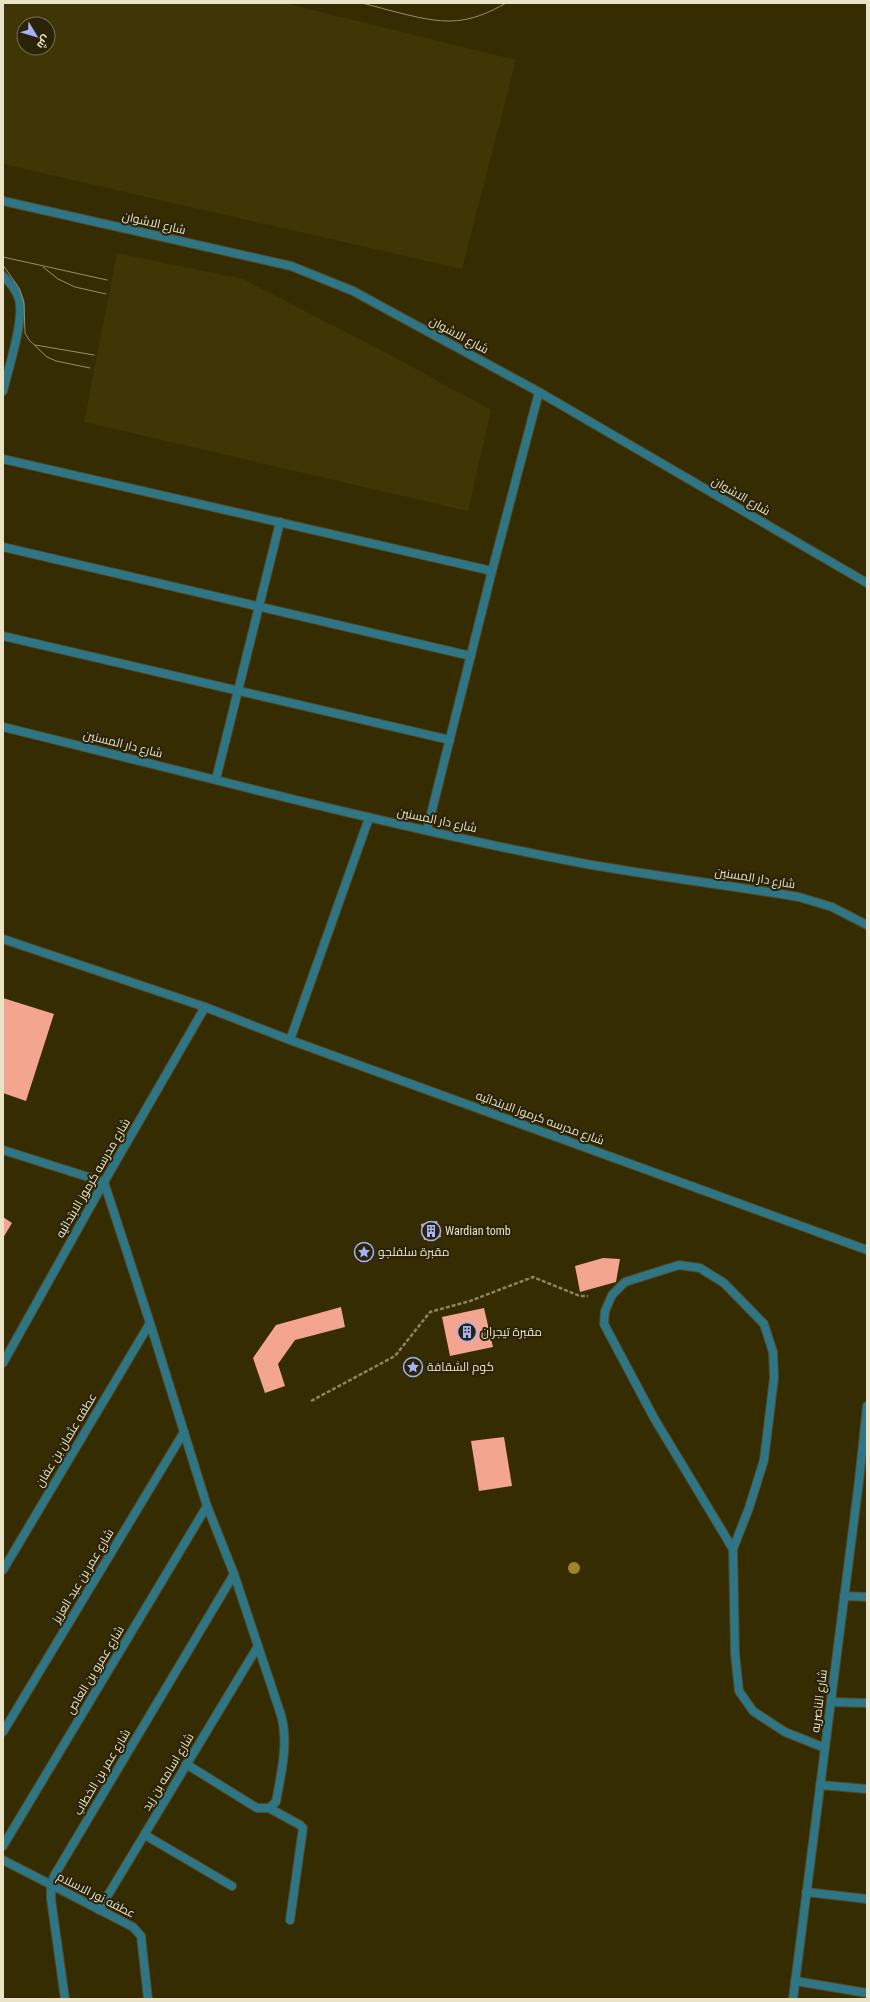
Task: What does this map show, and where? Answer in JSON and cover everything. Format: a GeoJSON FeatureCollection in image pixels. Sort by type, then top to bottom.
{"type":"FeatureCollection","features":[{"type":"Feature","properties":{"kind":"street","name":"شارع الاشوان"},"geometry":{"type":"LineString","coordinates":[[3,201],[291,266],[353,292],[539,392],[867,583]]}},
{"type":"Feature","properties":{"kind":"street"},"geometry":{"type":"LineString","coordinates":[[3,276],[13,285],[19,300],[21,314],[3,391]]}},
{"type":"Feature","properties":{"kind":"street"},"geometry":{"type":"LineString","coordinates":[[427,830],[539,392]]}},
{"type":"Feature","properties":{"kind":"street"},"geometry":{"type":"LineString","coordinates":[[3,459],[492,571]]}},
{"type":"Feature","properties":{"kind":"street"},"geometry":{"type":"LineString","coordinates":[[216,779],[280,522]]}},
{"type":"Feature","properties":{"kind":"street"},"geometry":{"type":"LineString","coordinates":[[3,547],[471,656]]}},
{"type":"Feature","properties":{"kind":"street"},"geometry":{"type":"LineString","coordinates":[[3,636],[450,740]]}},
{"type":"Feature","properties":{"kind":"street","name":"شارع دار المسنين"},"geometry":{"type":"LineString","coordinates":[[3,727],[369,818],[581,863],[799,897],[832,907],[867,925]]}},
{"type":"Feature","properties":{"kind":"street"},"geometry":{"type":"LineString","coordinates":[[290,1040],[369,818]]}},
{"type":"Feature","properties":{"kind":"street","name":"شارع مدرسه كرموز الابتدائيه"},"geometry":{"type":"LineString","coordinates":[[3,939],[205,1007],[290,1040],[867,1250]]}},
{"type":"Feature","properties":{"kind":"street","name":"شارع مدرسه كرموز الابتدائيه"},"geometry":{"type":"LineString","coordinates":[[3,1363],[104,1182],[205,1007]]}},
{"type":"Feature","properties":{"kind":"street"},"geometry":{"type":"LineString","coordinates":[[3,1150],[104,1182],[207,1506],[234,1574],[285,1730],[285,1746],[276,1802],[269,1808]]}},
{"type":"Feature","properties":{"kind":"street"},"geometry":{"type":"LineString","coordinates":[[733,1549],[658,1425],[611,1341],[604,1324],[605,1311],[612,1295],[625,1282],[679,1265],[700,1268],[724,1283],[764,1324],[773,1352],[774,1378],[764,1460],[749,1508],[733,1549],[735,1654],[739,1691],[753,1711],[772,1724],[785,1732],[825,1748]]}},
{"type":"Feature","properties":{"kind":"street","name":"عطفه عثمان بن عفان"},"geometry":{"type":"LineString","coordinates":[[3,1570],[150,1323]]}},
{"type":"Feature","properties":{"kind":"street","name":"شارع الناصريه"},"geometry":{"type":"LineString","coordinates":[[793,1999],[844,1596],[863,1481],[867,1406]]}},
{"type":"Feature","properties":{"kind":"street","name":"شارع عمر بن عبد العزيز"},"geometry":{"type":"LineString","coordinates":[[3,1732],[184,1432]]}},
{"type":"Feature","properties":{"kind":"street","name":"شارع عمرو بن العاص"},"geometry":{"type":"LineString","coordinates":[[3,1846],[207,1506]]}},
{"type":"Feature","properties":{"kind":"street","name":"شارع عمر بن الخطاب"},"geometry":{"type":"LineString","coordinates":[[65,1999],[52,1912],[51,1886],[54,1876],[234,1574]]}},
{"type":"Feature","properties":{"kind":"street"},"geometry":{"type":"LineString","coordinates":[[844,1596],[867,1597]]}},
{"type":"Feature","properties":{"kind":"street","name":"شارع اسامه بن زيد"},"geometry":{"type":"LineString","coordinates":[[99,1910],[258,1646]]}},
{"type":"Feature","properties":{"kind":"street"},"geometry":{"type":"LineString","coordinates":[[831,1702],[867,1703]]}},
{"type":"Feature","properties":{"kind":"street"},"geometry":{"type":"LineString","coordinates":[[186,1764],[257,1808],[269,1808],[303,1828],[290,1920]]}},
{"type":"Feature","properties":{"kind":"street"},"geometry":{"type":"LineString","coordinates":[[820,1785],[867,1789]]}},
{"type":"Feature","properties":{"kind":"street"},"geometry":{"type":"LineString","coordinates":[[144,1835],[232,1886]]}},
{"type":"Feature","properties":{"kind":"street","name":"عطفه نور الاسلام"},"geometry":{"type":"LineString","coordinates":[[3,1860],[133,1927],[141,1936],[148,1999]]}},
{"type":"Feature","properties":{"kind":"street"},"geometry":{"type":"LineString","coordinates":[[806,1892],[867,1899]]}},
{"type":"Feature","properties":{"kind":"street"},"geometry":{"type":"LineString","coordinates":[[795,1981],[867,1993]]}},
{"type":"Feature","properties":{"kind":"path"},"geometry":{"type":"LineString","coordinates":[[311,1401],[395,1356],[430,1312],[470,1301],[533,1277],[580,1296],[612,1295]]}},
{"type":"Feature","properties":{"kind":"shaded area"},"geometry":{"type":"Polygon","coordinates":[[[3,3],[284,3],[516,60],[462,269],[3,164],[3,3]]]}},
{"type":"Feature","properties":{"kind":"shaded area"},"geometry":{"type":"Polygon","coordinates":[[[117,253],[243,279],[379,349],[491,410],[468,511],[84,422],[117,253]]]}},
{"type":"Feature","properties":{"kind":"building"},"geometry":{"type":"Polygon","coordinates":[[[3,998],[54,1014],[26,1101],[3,1093],[3,998]]]}},
{"type":"Feature","properties":{"kind":"building"},"geometry":{"type":"Polygon","coordinates":[[[3,1217],[12,1223],[3,1238],[3,1217]]]}},
{"type":"Feature","properties":{"kind":"building","name":"Wardian tomb"},"geometry":{"type":"Polygon","coordinates":[[[437,1221],[441,1237],[424,1240],[421,1224],[437,1221]]]}},
{"type":"Feature","properties":{"kind":"building"},"geometry":{"type":"Polygon","coordinates":[[[603,1258],[620,1259],[616,1282],[580,1292],[575,1266],[603,1258]]]}},
{"type":"Feature","properties":{"kind":"building"},"geometry":{"type":"Polygon","coordinates":[[[341,1307],[345,1327],[295,1340],[278,1364],[285,1386],[265,1393],[253,1358],[276,1325],[341,1307]]]}},
{"type":"Feature","properties":{"kind":"building","name":"مقبرة تيجران"},"geometry":{"type":"Polygon","coordinates":[[[484,1308],[493,1347],[450,1356],[442,1317],[484,1308]]]}},
{"type":"Feature","properties":{"kind":"building"},"geometry":{"type":"Polygon","coordinates":[[[504,1437],[512,1486],[479,1491],[471,1441],[504,1437]]]}},
{"type":"Feature","properties":{"kind":"tram line"},"geometry":{"type":"LineString","coordinates":[[362,3],[394,12],[441,21],[465,20],[479,16],[506,3]]}},
{"type":"Feature","properties":{"kind":"tram line"},"geometry":{"type":"LineString","coordinates":[[3,257],[107,280]]}},
{"type":"Feature","properties":{"kind":"tram line"},"geometry":{"type":"LineString","coordinates":[[3,265],[19,288],[24,303],[25,333],[29,340],[47,357],[56,361],[90,368]]}},
{"type":"Feature","properties":{"kind":"tram line"},"geometry":{"type":"LineString","coordinates":[[43,267],[58,279],[75,287],[106,294]]}},
{"type":"Feature","properties":{"kind":"tram line"},"geometry":{"type":"LineString","coordinates":[[35,345],[94,355]]}},
{"type":"Feature","properties":{"kind":"place","name":"Wardian tomb"},"geometry":{"type":"Point","coordinates":[431,1231]}},
{"type":"Feature","properties":{"kind":"place","name":"مقبرة سلفلجو"},"geometry":{"type":"Point","coordinates":[364,1252]}},
{"type":"Feature","properties":{"kind":"place","name":"مقبرة تيجران"},"geometry":{"type":"Point","coordinates":[467,1332]}},
{"type":"Feature","properties":{"kind":"place","name":"كوم الشقافة"},"geometry":{"type":"Point","coordinates":[413,1367]}}]}
